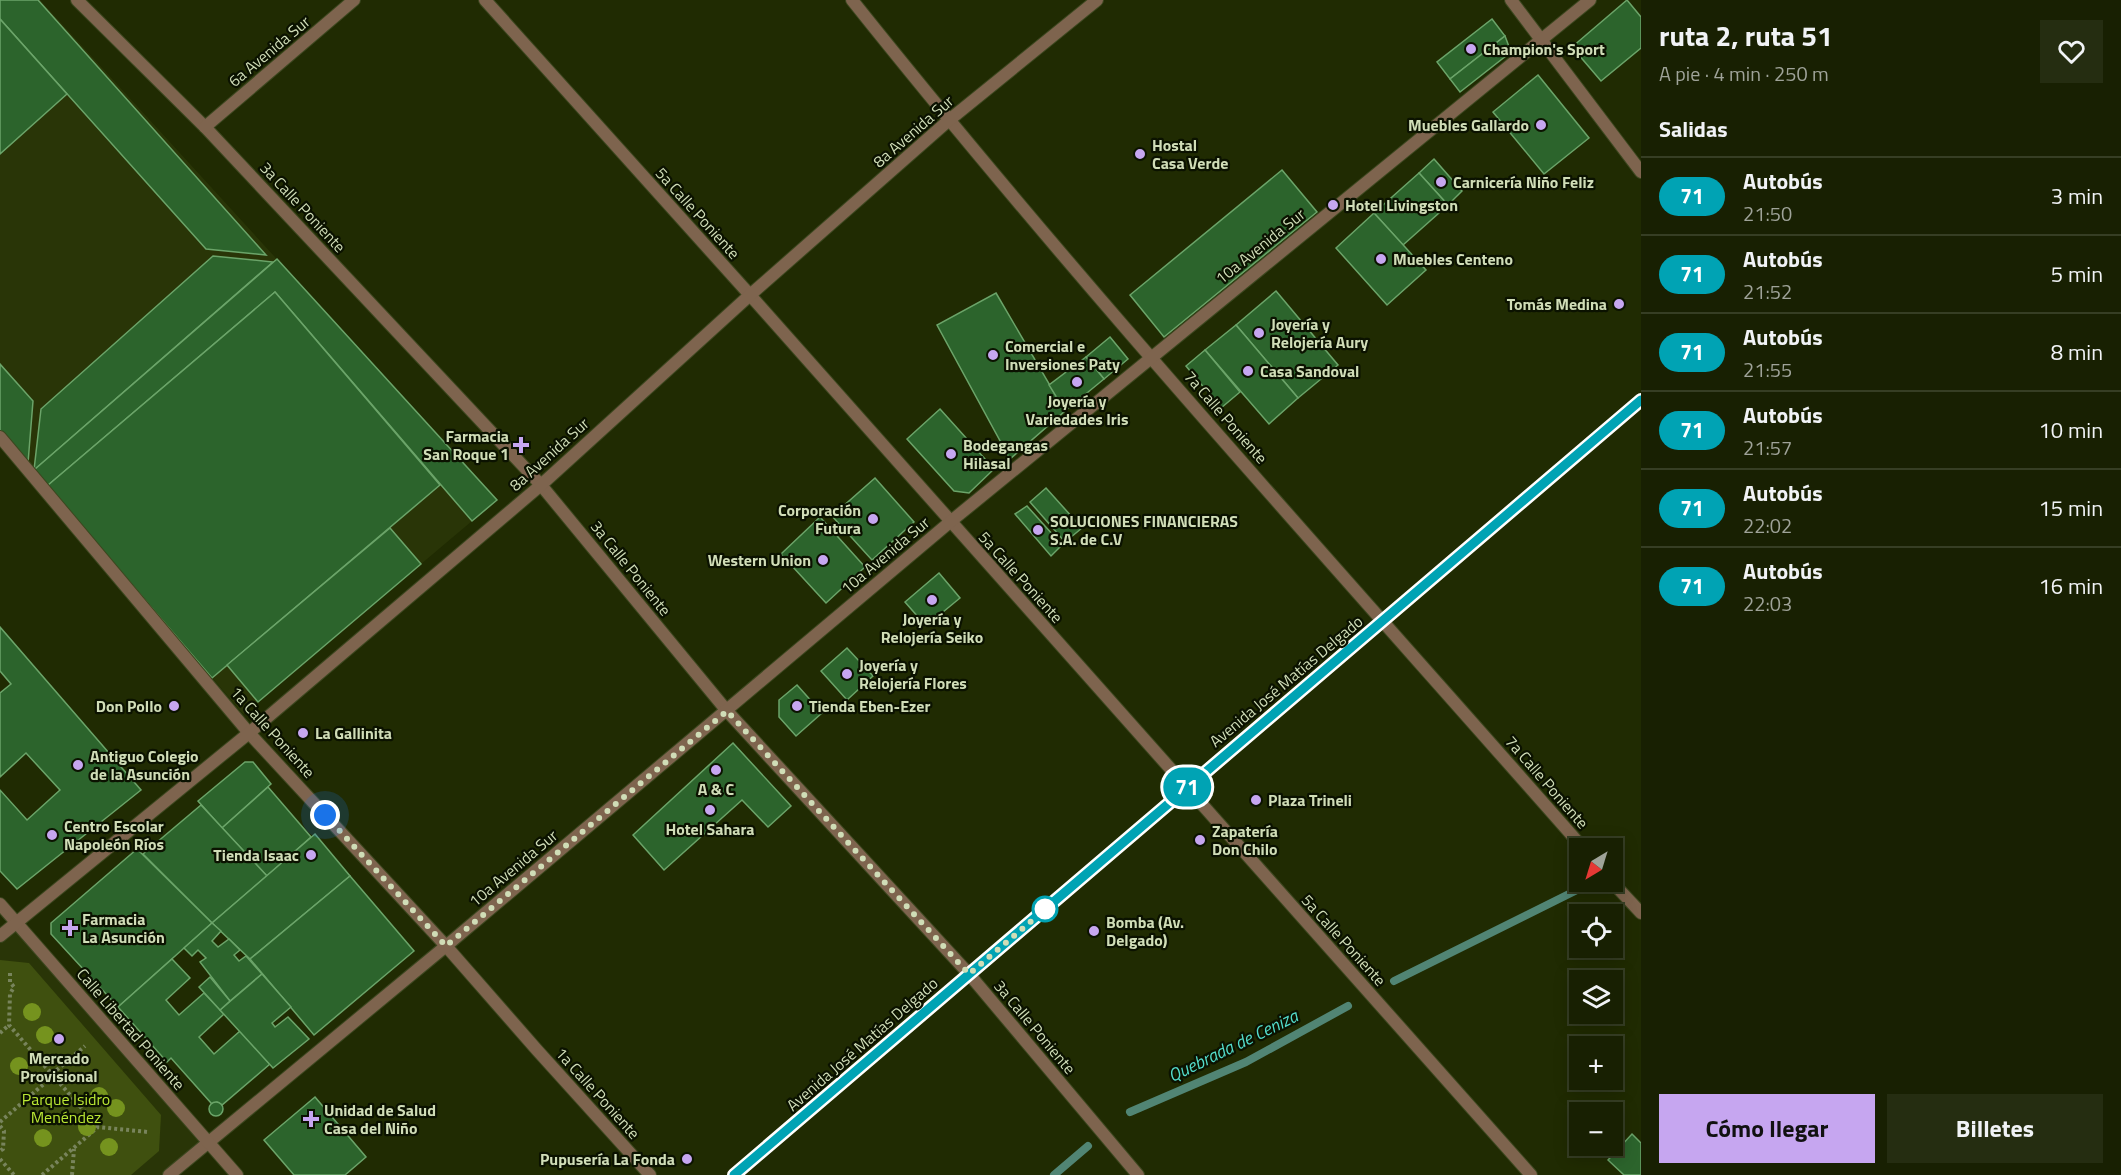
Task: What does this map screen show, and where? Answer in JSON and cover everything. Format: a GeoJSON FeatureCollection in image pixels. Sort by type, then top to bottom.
{"type":"FeatureCollection","features":[{"type":"Feature","properties":{"kind":"street","name":"3a Calle Poniente"},"geometry":{"type":"LineString","coordinates":[[77,0],[205,127],[541,484],[727,711],[969,974],[1138,1175]]}},
{"type":"Feature","properties":{"kind":"street","name":"6a Avenida Sur"},"geometry":{"type":"LineString","coordinates":[[205,127],[354,0]]}},
{"type":"Feature","properties":{"kind":"street","name":"5a Calle Poniente"},"geometry":{"type":"LineString","coordinates":[[485,0],[1531,1175]]}},
{"type":"Feature","properties":{"kind":"street","name":"7a Calle Poniente"},"geometry":{"type":"LineString","coordinates":[[852,0],[948,121],[1150,357],[1574,838]]}},
{"type":"Feature","properties":{"kind":"street","name":"8a Avenida Sur"},"geometry":{"type":"LineString","coordinates":[[0,936],[249,733],[541,484],[750,295],[948,121],[1096,0]]}},
{"type":"Feature","properties":{"kind":"street"},"geometry":{"type":"LineString","coordinates":[[1511,0],[1641,172]]}},
{"type":"Feature","properties":{"kind":"street","name":"10a Avenida Sur"},"geometry":{"type":"LineString","coordinates":[[169,1175],[446,946],[950,522],[1590,0]]}},
{"type":"Feature","properties":{"kind":"street","name":"Avenida José Matías Delgado"},"geometry":{"type":"LineString","coordinates":[[734,1175],[1641,400]]}},
{"type":"Feature","properties":{"kind":"street","name":"1a Calle Poniente"},"geometry":{"type":"LineString","coordinates":[[0,437],[249,733],[446,946],[650,1175]]}},
{"type":"Feature","properties":{"kind":"street"},"geometry":{"type":"LineString","coordinates":[[1621,892],[1641,913]]}},
{"type":"Feature","properties":{"kind":"street","name":"Calle Libertad Poniente"},"geometry":{"type":"LineString","coordinates":[[0,904],[237,1175]]}},
{"type":"Feature","properties":{"kind":"path"},"geometry":{"type":"LineString","coordinates":[[10,973],[10,982],[15,987],[10,994],[9,1025],[98,1127],[148,1132]]}},
{"type":"Feature","properties":{"kind":"path"},"geometry":{"type":"LineString","coordinates":[[0,1033],[9,1025]]}},
{"type":"Feature","properties":{"kind":"path"},"geometry":{"type":"LineString","coordinates":[[0,1151],[3,1149],[4,1131],[0,1124],[85,1046]]}},
{"type":"Feature","properties":{"kind":"path"},"geometry":{"type":"LineString","coordinates":[[42,1175],[98,1127]]}},
{"type":"Feature","properties":{"kind":"path"},"geometry":{"type":"LineString","coordinates":[[72,1175],[74,1148]]}},
{"type":"Feature","properties":{"kind":"path"},"geometry":{"type":"LineString","coordinates":[[0,1159],[14,1175]]}},
{"type":"Feature","properties":{"kind":"shaded area"},"geometry":{"type":"Polygon","coordinates":[[[0,0],[40,0],[497,500],[243,714],[0,430],[0,0]]]}},
{"type":"Feature","properties":{"kind":"shaded area","name":"Parque Isidro Menéndez"},"geometry":{"type":"Polygon","coordinates":[[[16,923],[207,1142],[169,1175],[0,1175],[0,936],[16,923]]]}},
{"type":"Feature","properties":{"kind":"green space","name":"Parque Isidro Menéndez"},"geometry":{"type":"Polygon","coordinates":[[[0,960],[29,963],[161,1115],[159,1151],[131,1175],[0,1175],[0,960]]]}},
{"type":"Feature","properties":{"kind":"building"},"geometry":{"type":"Polygon","coordinates":[[[0,0],[38,0],[266,255],[206,249],[0,19],[0,0]]]}},
{"type":"Feature","properties":{"kind":"building"},"geometry":{"type":"Polygon","coordinates":[[[1627,0],[1641,17],[1641,48],[1601,81],[1572,47],[1627,0]]]}},
{"type":"Feature","properties":{"kind":"building"},"geometry":{"type":"Polygon","coordinates":[[[0,19],[67,94],[0,154],[0,19]]]}},
{"type":"Feature","properties":{"kind":"building","name":"Champion's Sport"},"geometry":{"type":"Polygon","coordinates":[[[1492,19],[1505,36],[1450,79],[1437,62],[1492,19]]]}},
{"type":"Feature","properties":{"kind":"building"},"geometry":{"type":"Polygon","coordinates":[[[1505,36],[1511,52],[1460,92],[1450,79],[1505,36]]]}},
{"type":"Feature","properties":{"kind":"building","name":"Muebles Gallardo"},"geometry":{"type":"Polygon","coordinates":[[[1538,75],[1589,138],[1544,174],[1493,112],[1538,75]]]}},
{"type":"Feature","properties":{"kind":"building","name":"Carnicería Niño Feliz"},"geometry":{"type":"Polygon","coordinates":[[[1434,159],[1462,191],[1448,205],[1419,173],[1434,159]]]}},
{"type":"Feature","properties":{"kind":"building"},"geometry":{"type":"Polygon","coordinates":[[[1282,170],[1317,212],[1164,337],[1130,295],[1282,170]]]}},
{"type":"Feature","properties":{"kind":"building"},"geometry":{"type":"Polygon","coordinates":[[[1419,173],[1448,205],[1403,245],[1374,213],[1419,173]]]}},
{"type":"Feature","properties":{"kind":"building","name":"Muebles Centeno"},"geometry":{"type":"Polygon","coordinates":[[[1374,213],[1426,270],[1387,305],[1336,248],[1374,213]]]}},
{"type":"Feature","properties":{"kind":"building"},"geometry":{"type":"Polygon","coordinates":[[[213,256],[273,262],[34,470],[41,409],[213,256]]]}},
{"type":"Feature","properties":{"kind":"building"},"geometry":{"type":"Polygon","coordinates":[[[277,259],[497,500],[472,521],[275,292],[47,486],[34,470],[277,259]]]}},
{"type":"Feature","properties":{"kind":"building"},"geometry":{"type":"Polygon","coordinates":[[[1276,291],[1338,365],[1298,398],[1236,325],[1276,291]]]}},
{"type":"Feature","properties":{"kind":"building"},"geometry":{"type":"Polygon","coordinates":[[[275,292],[440,485],[212,678],[47,486],[275,292]]]}},
{"type":"Feature","properties":{"kind":"building","name":"Comercial e Inversiones Paty"},"geometry":{"type":"Polygon","coordinates":[[[996,293],[1065,411],[1010,459],[937,325],[996,293]]]}},
{"type":"Feature","properties":{"kind":"building","name":"Casa Sandoval"},"geometry":{"type":"Polygon","coordinates":[[[1236,325],[1298,398],[1269,424],[1205,350],[1236,325]]]}},
{"type":"Feature","properties":{"kind":"building"},"geometry":{"type":"Polygon","coordinates":[[[1110,337],[1128,359],[1104,379],[1086,357],[1110,337]]]}},
{"type":"Feature","properties":{"kind":"building"},"geometry":{"type":"Polygon","coordinates":[[[1205,350],[1240,392],[1221,408],[1186,366],[1205,350]]]}},
{"type":"Feature","properties":{"kind":"building","name":"Joyería y Variedades Iris"},"geometry":{"type":"Polygon","coordinates":[[[1086,357],[1104,379],[1065,411],[1049,385],[1086,357]]]}},
{"type":"Feature","properties":{"kind":"building"},"geometry":{"type":"Polygon","coordinates":[[[0,364],[33,401],[28,463],[0,430],[0,364]]]}},
{"type":"Feature","properties":{"kind":"building","name":"Bodegangas Hilasal"},"geometry":{"type":"Polygon","coordinates":[[[940,409],[994,469],[969,493],[954,491],[907,439],[940,409]]]}},
{"type":"Feature","properties":{"kind":"building","name":"Corporación Futura"},"geometry":{"type":"Polygon","coordinates":[[[875,478],[914,522],[872,560],[832,516],[875,478]]]}},
{"type":"Feature","properties":{"kind":"building"},"geometry":{"type":"Polygon","coordinates":[[[1046,488],[1082,528],[1065,542],[1030,502],[1046,488]]]}},
{"type":"Feature","properties":{"kind":"building","name":"SOLUCIONES FINANCIERAS S.A. de C.V"},"geometry":{"type":"Polygon","coordinates":[[[1027,506],[1062,545],[1051,556],[1015,514],[1027,506]]]}},
{"type":"Feature","properties":{"kind":"building","name":"Western Union"},"geometry":{"type":"Polygon","coordinates":[[[820,517],[865,567],[826,603],[781,554],[820,517]]]}},
{"type":"Feature","properties":{"kind":"building"},"geometry":{"type":"Polygon","coordinates":[[[390,528],[421,564],[258,702],[227,665],[390,528]]]}},
{"type":"Feature","properties":{"kind":"building","name":"Joyería y Relojería Seiko"},"geometry":{"type":"Polygon","coordinates":[[[939,573],[960,598],[926,626],[905,602],[939,573]]]}},
{"type":"Feature","properties":{"kind":"building","name":"Antiguo Colegio de la Asunción"},"geometry":{"type":"Polygon","coordinates":[[[0,627],[141,790],[17,889],[0,871],[0,790],[27,820],[60,790],[26,753],[0,777],[0,693],[11,684],[0,671],[0,627]]]}},
{"type":"Feature","properties":{"kind":"building","name":"Joyería y Relojería Flores"},"geometry":{"type":"Polygon","coordinates":[[[847,648],[873,676],[847,700],[821,671],[847,648]]]}},
{"type":"Feature","properties":{"kind":"building","name":"Tienda Eben-Ezer"},"geometry":{"type":"Polygon","coordinates":[[[797,685],[822,713],[796,736],[779,717],[779,700],[797,685]]]}},
{"type":"Feature","properties":{"kind":"building"},"geometry":{"type":"Polygon","coordinates":[[[733,743],[791,806],[768,827],[742,800],[664,870],[633,835],[733,743]]]}},
{"type":"Feature","properties":{"kind":"building"},"geometry":{"type":"Polygon","coordinates":[[[245,762],[253,762],[271,784],[222,828],[198,801],[245,762]]]}},
{"type":"Feature","properties":{"kind":"building"},"geometry":{"type":"Polygon","coordinates":[[[268,787],[311,837],[267,876],[222,828],[268,787]]]}},
{"type":"Feature","properties":{"kind":"building"},"geometry":{"type":"Polygon","coordinates":[[[201,805],[267,876],[212,923],[143,854],[201,805]]]}},
{"type":"Feature","properties":{"kind":"building"},"geometry":{"type":"Polygon","coordinates":[[[315,834],[350,876],[250,959],[212,923],[315,834]]]}},
{"type":"Feature","properties":{"kind":"building"},"geometry":{"type":"Polygon","coordinates":[[[137,849],[212,923],[118,1007],[51,934],[51,923],[137,849]]]}},
{"type":"Feature","properties":{"kind":"building"},"geometry":{"type":"Polygon","coordinates":[[[350,876],[414,951],[314,1035],[250,959],[350,876]]]}},
{"type":"Feature","properties":{"kind":"building"},"geometry":{"type":"Polygon","coordinates":[[[212,923],[221,931],[212,941],[218,947],[229,939],[240,950],[234,955],[239,961],[246,956],[262,974],[230,1001],[200,962],[206,958],[198,950],[192,956],[184,948],[212,923]]]}},
{"type":"Feature","properties":{"kind":"building"},"geometry":{"type":"Polygon","coordinates":[[[172,959],[190,978],[166,1000],[179,1015],[204,993],[224,1014],[199,1037],[214,1054],[240,1031],[270,1064],[222,1105],[217,1102],[212,1104],[171,1058],[167,1062],[118,1007],[172,959]]]}},
{"type":"Feature","properties":{"kind":"building"},"geometry":{"type":"Polygon","coordinates":[[[262,974],[291,1007],[272,1023],[275,1027],[288,1017],[309,1039],[273,1068],[220,1010],[262,974]]]}},
{"type":"Feature","properties":{"kind":"building"},"geometry":{"type":"Polygon","coordinates":[[[210,977],[230,1001],[220,1010],[199,987],[210,977]]]}},
{"type":"Feature","properties":{"kind":"building","name":"Unidad de Salud Casa del Niño"},"geometry":{"type":"Polygon","coordinates":[[[315,1097],[366,1157],[345,1175],[294,1175],[264,1140],[315,1097]]]}},
{"type":"Feature","properties":{"kind":"building"},"geometry":{"type":"Polygon","coordinates":[[[213,1102],[219,1102],[223,1109],[219,1116],[213,1116],[209,1112],[209,1106],[213,1102]]]}},
{"type":"Feature","properties":{"kind":"building"},"geometry":{"type":"Polygon","coordinates":[[[1632,1134],[1641,1143],[1641,1175],[1624,1175],[1608,1160],[1612,1156],[1623,1156],[1623,1144],[1632,1134]]]}},
{"type":"Feature","properties":{"kind":"waterway","name":"Quebrada de Ceniza"},"geometry":{"type":"LineString","coordinates":[[1394,981],[1573,892]]}},
{"type":"Feature","properties":{"kind":"waterway","name":"Quebrada de Ceniza"},"geometry":{"type":"LineString","coordinates":[[1130,1112],[1246,1062],[1348,1006]]}},
{"type":"Feature","properties":{"kind":"waterway","name":"Quebrada de Ceniza"},"geometry":{"type":"LineString","coordinates":[[1054,1175],[1088,1146]]}},
{"type":"Feature","properties":{"kind":"bus line","name":"71"},"geometry":{"type":"LineString","coordinates":[[734,1175],[1641,400]]}},
{"type":"Feature","properties":{"kind":"place","name":"Champion's Sport"},"geometry":{"type":"Point","coordinates":[1471,49]}},
{"type":"Feature","properties":{"kind":"place","name":"Muebles Gallardo"},"geometry":{"type":"Point","coordinates":[1541,125]}},
{"type":"Feature","properties":{"kind":"place","name":"Hostal Casa Verde"},"geometry":{"type":"Point","coordinates":[1140,154]}},
{"type":"Feature","properties":{"kind":"place","name":"Carnicería Niño Feliz"},"geometry":{"type":"Point","coordinates":[1441,182]}},
{"type":"Feature","properties":{"kind":"place","name":"Hotel Livingston"},"geometry":{"type":"Point","coordinates":[1333,205]}},
{"type":"Feature","properties":{"kind":"place","name":"Muebles Centeno"},"geometry":{"type":"Point","coordinates":[1381,259]}},
{"type":"Feature","properties":{"kind":"place","name":"Tomás Medina"},"geometry":{"type":"Point","coordinates":[1619,304]}},
{"type":"Feature","properties":{"kind":"place","name":"Joyería y Relojería Aury"},"geometry":{"type":"Point","coordinates":[1259,333]}},
{"type":"Feature","properties":{"kind":"place","name":"Comercial e Inversiones Paty"},"geometry":{"type":"Point","coordinates":[993,355]}},
{"type":"Feature","properties":{"kind":"place","name":"Casa Sandoval"},"geometry":{"type":"Point","coordinates":[1248,371]}},
{"type":"Feature","properties":{"kind":"place","name":"Joyería y Variedades Iris"},"geometry":{"type":"Point","coordinates":[1077,382]}},
{"type":"Feature","properties":{"kind":"place","name":"Farmacia San Roque 1"},"geometry":{"type":"Point","coordinates":[521,445]}},
{"type":"Feature","properties":{"kind":"place","name":"Bodegangas Hilasal"},"geometry":{"type":"Point","coordinates":[951,454]}},
{"type":"Feature","properties":{"kind":"place","name":"Corporación Futura"},"geometry":{"type":"Point","coordinates":[873,519]}},
{"type":"Feature","properties":{"kind":"place","name":"SOLUCIONES FINANCIERAS S.A. de C.V"},"geometry":{"type":"Point","coordinates":[1038,530]}},
{"type":"Feature","properties":{"kind":"place","name":"Western Union"},"geometry":{"type":"Point","coordinates":[823,560]}},
{"type":"Feature","properties":{"kind":"place","name":"Joyería y Relojería Seiko"},"geometry":{"type":"Point","coordinates":[932,600]}},
{"type":"Feature","properties":{"kind":"place","name":"Joyería y Relojería Flores"},"geometry":{"type":"Point","coordinates":[847,674]}},
{"type":"Feature","properties":{"kind":"place","name":"Don Pollo"},"geometry":{"type":"Point","coordinates":[174,706]}},
{"type":"Feature","properties":{"kind":"place","name":"Tienda Eben-Ezer"},"geometry":{"type":"Point","coordinates":[797,706]}},
{"type":"Feature","properties":{"kind":"place","name":"La Gallinita"},"geometry":{"type":"Point","coordinates":[303,733]}},
{"type":"Feature","properties":{"kind":"place","name":"Antiguo Colegio de la Asunción"},"geometry":{"type":"Point","coordinates":[78,765]}},
{"type":"Feature","properties":{"kind":"place","name":"A & C"},"geometry":{"type":"Point","coordinates":[716,770]}},
{"type":"Feature","properties":{"kind":"place","name":"Plaza Trineli"},"geometry":{"type":"Point","coordinates":[1256,800]}},
{"type":"Feature","properties":{"kind":"place","name":"Hotel Sahara"},"geometry":{"type":"Point","coordinates":[710,810]}},
{"type":"Feature","properties":{"kind":"place","name":"Centro Escolar Napoleón Ríos"},"geometry":{"type":"Point","coordinates":[52,835]}},
{"type":"Feature","properties":{"kind":"place","name":"Zapatería Don Chilo"},"geometry":{"type":"Point","coordinates":[1200,840]}},
{"type":"Feature","properties":{"kind":"place","name":"Tienda Isaac"},"geometry":{"type":"Point","coordinates":[311,855]}},
{"type":"Feature","properties":{"kind":"place","name":"Farmacia La Asunción"},"geometry":{"type":"Point","coordinates":[70,928]}},
{"type":"Feature","properties":{"kind":"place","name":"Bomba (Av. Delgado)"},"geometry":{"type":"Point","coordinates":[1094,931]}},
{"type":"Feature","properties":{"kind":"place","name":"Mercado Provisional"},"geometry":{"type":"Point","coordinates":[59,1039]}},
{"type":"Feature","properties":{"kind":"place","name":"Unidad de Salud Casa del Niño"},"geometry":{"type":"Point","coordinates":[311,1119]}},
{"type":"Feature","properties":{"kind":"place","name":"Pupusería La Fonda"},"geometry":{"type":"Point","coordinates":[687,1159]}},
{"type":"Feature","properties":{"kind":"route"},"geometry":{"type":"LineString","coordinates":[[325,815],[446,946],[727,711],[969,974],[1048,907],[1045,909]]}}]}
